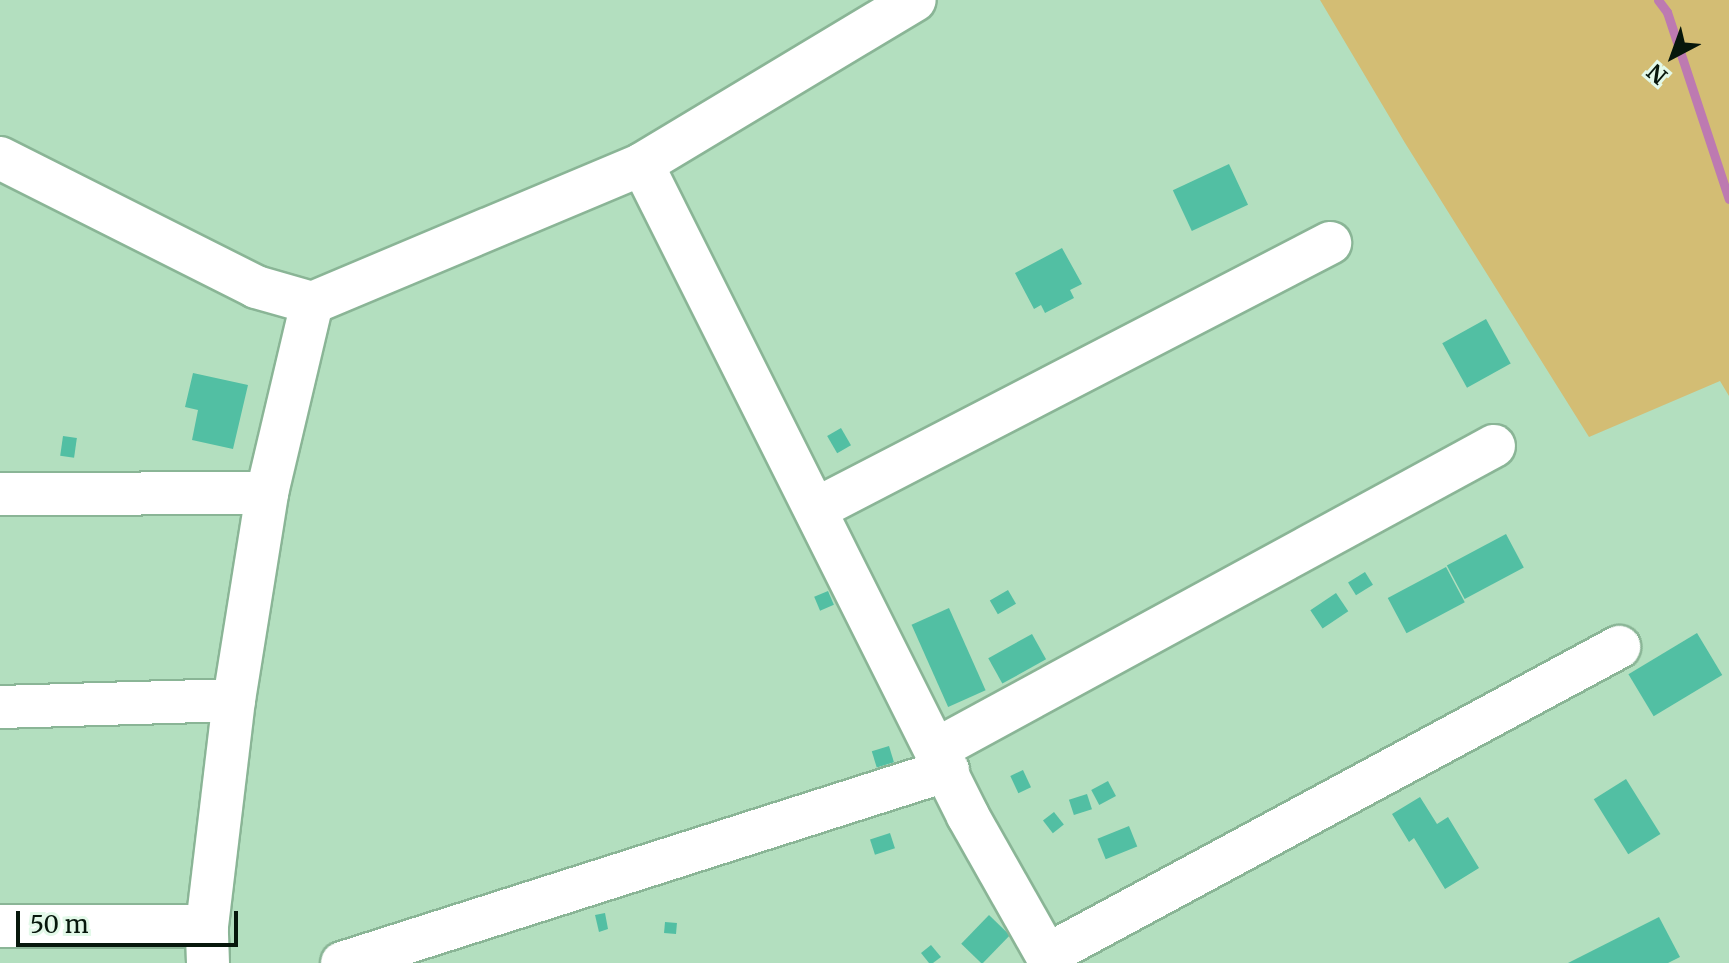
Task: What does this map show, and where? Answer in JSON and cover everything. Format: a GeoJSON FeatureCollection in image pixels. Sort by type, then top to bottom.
{"type":"FeatureCollection","features":[{"type":"Feature","properties":{"kind":"street"},"geometry":{"type":"LineString","coordinates":[[0,158],[256,287],[312,303],[642,164],[915,0]]}},
{"type":"Feature","properties":{"kind":"street"},"geometry":{"type":"LineString","coordinates":[[642,164],[968,816],[1049,959],[1619,647]]}},
{"type":"Feature","properties":{"kind":"street"},"geometry":{"type":"LineString","coordinates":[[816,509],[1330,243]]}},
{"type":"Feature","properties":{"kind":"street"},"geometry":{"type":"LineString","coordinates":[[0,926],[207,945],[234,700],[267,493],[312,303]]}},
{"type":"Feature","properties":{"kind":"street"},"geometry":{"type":"LineString","coordinates":[[342,963],[942,759],[1494,446]]}},
{"type":"Feature","properties":{"kind":"street"},"geometry":{"type":"LineString","coordinates":[[0,494],[267,493]]}},
{"type":"Feature","properties":{"kind":"street"},"geometry":{"type":"LineString","coordinates":[[0,707],[234,700]]}},
{"type":"Feature","properties":{"kind":"shaded area"},"geometry":{"type":"Polygon","coordinates":[[[1320,0],[1729,0],[1729,396],[1720,381],[1589,437],[1405,143],[1320,0]]]}},
{"type":"Feature","properties":{"kind":"building"},"geometry":{"type":"Polygon","coordinates":[[[1229,164],[1248,205],[1192,231],[1173,190],[1229,164]]]}},
{"type":"Feature","properties":{"kind":"building"},"geometry":{"type":"Polygon","coordinates":[[[1062,248],[1082,284],[1070,290],[1074,298],[1045,313],[1041,305],[1034,309],[1015,273],[1062,248]]]}},
{"type":"Feature","properties":{"kind":"building"},"geometry":{"type":"Polygon","coordinates":[[[1486,319],[1511,364],[1467,388],[1442,343],[1486,319]]]}},
{"type":"Feature","properties":{"kind":"building"},"geometry":{"type":"Polygon","coordinates":[[[193,373],[248,385],[233,449],[192,440],[198,410],[185,407],[193,373]]]}},
{"type":"Feature","properties":{"kind":"building"},"geometry":{"type":"Polygon","coordinates":[[[841,428],[851,445],[837,453],[827,436],[841,428]]]}},
{"type":"Feature","properties":{"kind":"building"},"geometry":{"type":"Polygon","coordinates":[[[63,436],[77,438],[74,458],[60,456],[63,436]]]}},
{"type":"Feature","properties":{"kind":"building"},"geometry":{"type":"Polygon","coordinates":[[[1506,534],[1524,568],[1465,599],[1447,565],[1506,534]]]}},
{"type":"Feature","properties":{"kind":"building"},"geometry":{"type":"Polygon","coordinates":[[[1446,567],[1465,602],[1407,633],[1388,598],[1446,567]]]}},
{"type":"Feature","properties":{"kind":"building"},"geometry":{"type":"Polygon","coordinates":[[[1365,572],[1373,585],[1356,595],[1348,583],[1365,572]]]}},
{"type":"Feature","properties":{"kind":"building"},"geometry":{"type":"Polygon","coordinates":[[[1008,590],[1016,604],[998,614],[990,600],[1008,590]]]}},
{"type":"Feature","properties":{"kind":"building"},"geometry":{"type":"Polygon","coordinates":[[[828,591],[834,605],[820,611],[814,597],[828,591]]]}},
{"type":"Feature","properties":{"kind":"building"},"geometry":{"type":"Polygon","coordinates":[[[1336,593],[1348,611],[1323,629],[1310,610],[1336,593]]]}},
{"type":"Feature","properties":{"kind":"building"},"geometry":{"type":"Polygon","coordinates":[[[949,608],[986,690],[948,707],[912,625],[949,608]]]}},
{"type":"Feature","properties":{"kind":"building"},"geometry":{"type":"Polygon","coordinates":[[[1697,633],[1722,675],[1654,716],[1628,674],[1697,633]]]}},
{"type":"Feature","properties":{"kind":"building"},"geometry":{"type":"Polygon","coordinates":[[[1032,634],[1046,659],[1002,684],[988,658],[1032,634]]]}},
{"type":"Feature","properties":{"kind":"building"},"geometry":{"type":"Polygon","coordinates":[[[889,746],[894,762],[877,768],[872,751],[889,746]]]}},
{"type":"Feature","properties":{"kind":"building"},"geometry":{"type":"Polygon","coordinates":[[[1023,770],[1031,787],[1018,793],[1010,776],[1023,770]]]}},
{"type":"Feature","properties":{"kind":"building"},"geometry":{"type":"Polygon","coordinates":[[[1626,779],[1660,834],[1628,854],[1594,799],[1626,779]]]}},
{"type":"Feature","properties":{"kind":"building"},"geometry":{"type":"Polygon","coordinates":[[[1108,781],[1116,796],[1099,805],[1091,790],[1108,781]]]}},
{"type":"Feature","properties":{"kind":"building"},"geometry":{"type":"Polygon","coordinates":[[[1087,794],[1092,809],[1074,815],[1069,800],[1087,794]]]}},
{"type":"Feature","properties":{"kind":"building"},"geometry":{"type":"Polygon","coordinates":[[[1420,797],[1437,824],[1448,817],[1479,868],[1445,889],[1414,838],[1409,842],[1392,814],[1420,797]]]}},
{"type":"Feature","properties":{"kind":"building"},"geometry":{"type":"Polygon","coordinates":[[[1054,812],[1064,825],[1053,833],[1043,821],[1054,812]]]}},
{"type":"Feature","properties":{"kind":"building"},"geometry":{"type":"Polygon","coordinates":[[[1129,826],[1137,846],[1106,859],[1097,839],[1129,826]]]}},
{"type":"Feature","properties":{"kind":"building"},"geometry":{"type":"Polygon","coordinates":[[[890,833],[895,848],[875,855],[870,839],[890,833]]]}},
{"type":"Feature","properties":{"kind":"building"},"geometry":{"type":"Polygon","coordinates":[[[605,913],[608,929],[599,932],[595,915],[605,913]]]}},
{"type":"Feature","properties":{"kind":"building"},"geometry":{"type":"Polygon","coordinates":[[[989,915],[1010,935],[983,963],[961,944],[989,915]]]}},
{"type":"Feature","properties":{"kind":"building"},"geometry":{"type":"Polygon","coordinates":[[[1659,917],[1680,957],[1668,963],[1568,963],[1659,917]]]}},
{"type":"Feature","properties":{"kind":"building"},"geometry":{"type":"Polygon","coordinates":[[[665,922],[677,923],[676,934],[664,933],[665,922]]]}},
{"type":"Feature","properties":{"kind":"building"},"geometry":{"type":"Polygon","coordinates":[[[931,945],[941,957],[929,963],[921,953],[931,945]]]}},
{"type":"Feature","properties":{"kind":"waterway"},"geometry":{"type":"LineString","coordinates":[[1658,0],[1667,12],[1729,199]]}}]}
